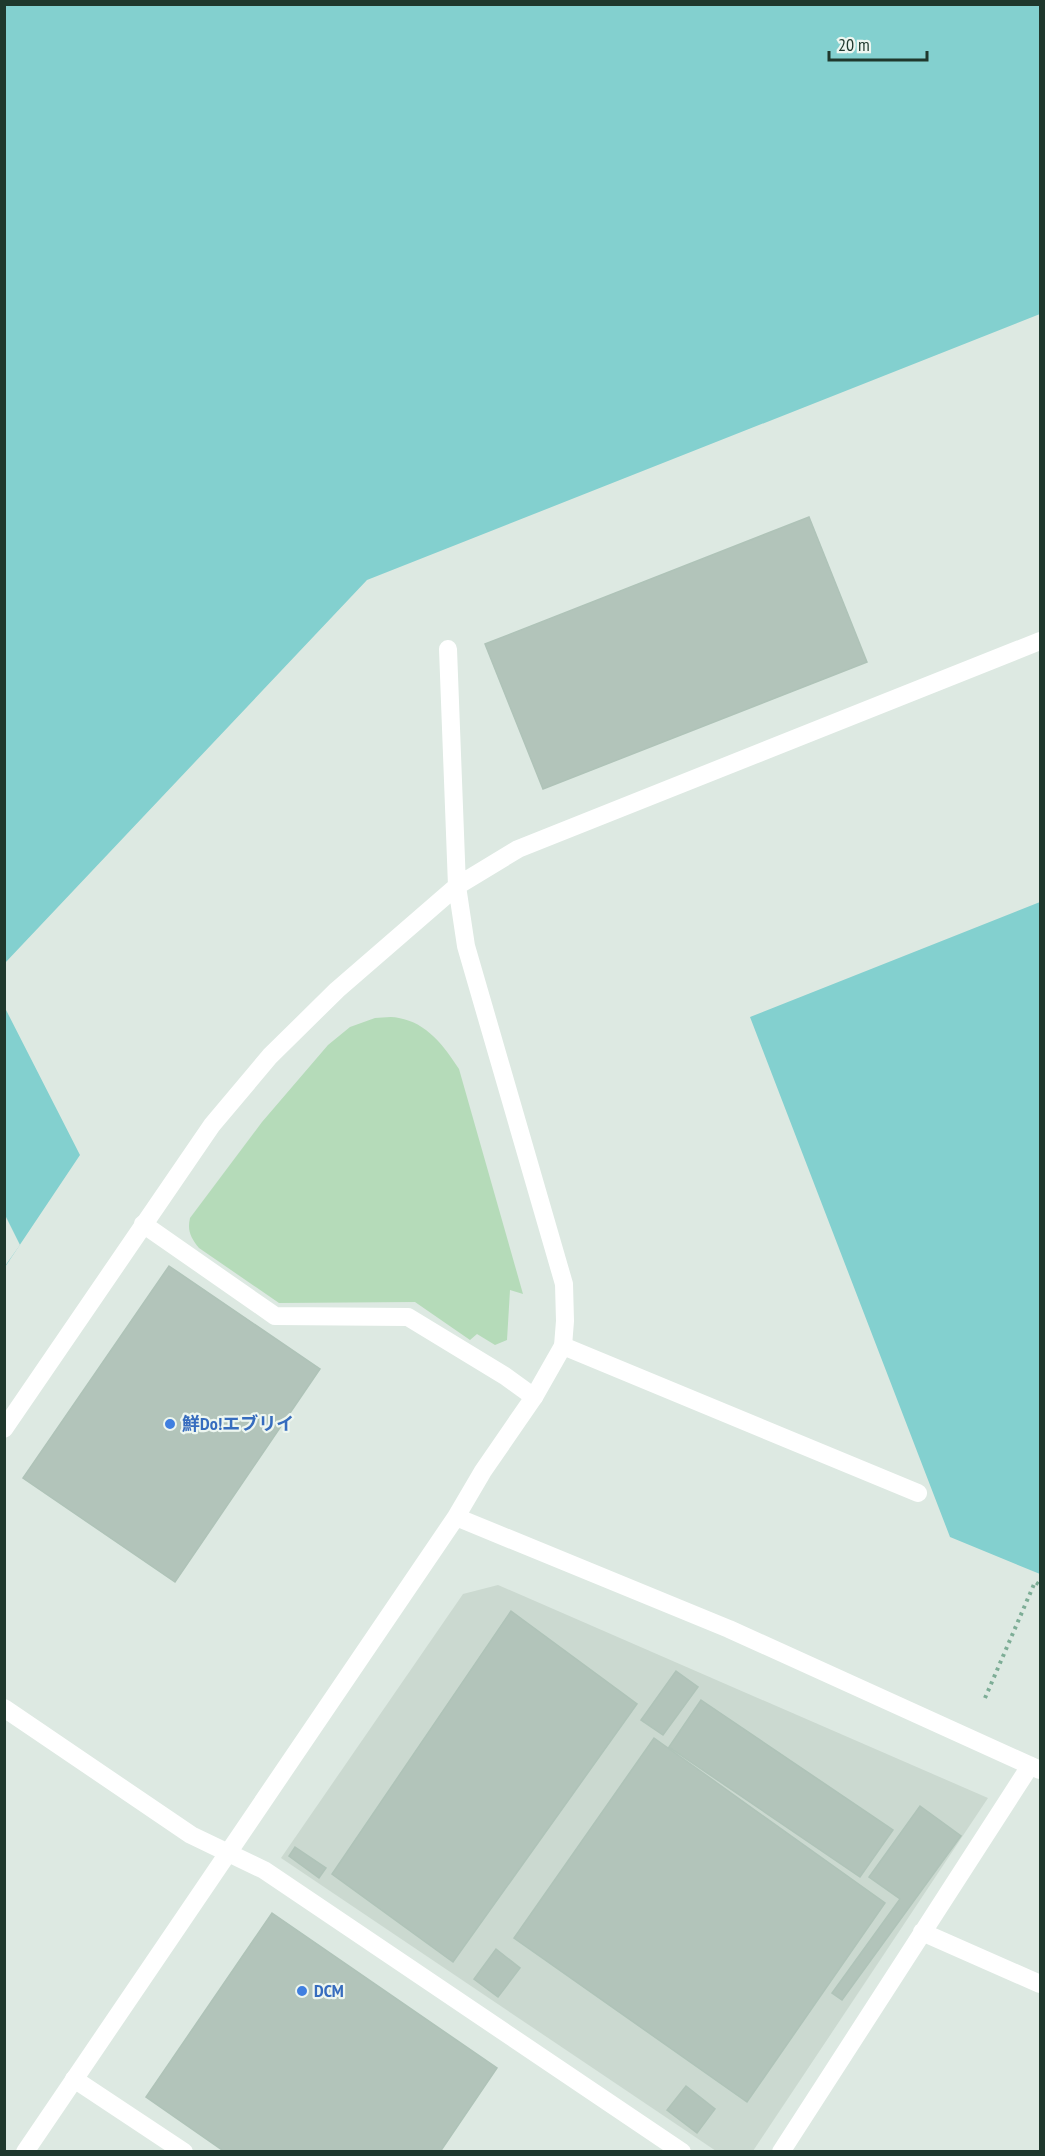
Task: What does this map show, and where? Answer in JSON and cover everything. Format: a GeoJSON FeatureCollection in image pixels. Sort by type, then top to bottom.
{"type":"FeatureCollection","features":[{"type":"Feature","properties":{"kind":"street"},"geometry":{"type":"LineString","coordinates":[[4,1429],[212,1125],[270,1056],[337,990],[457,886],[518,849],[1041,642]]}},
{"type":"Feature","properties":{"kind":"street"},"geometry":{"type":"LineString","coordinates":[[25,2151],[456,1517],[483,1471],[534,1397],[562,1346],[565,1321],[564,1284],[466,946],[457,886],[448,649]]}},
{"type":"Feature","properties":{"kind":"street"},"geometry":{"type":"LineString","coordinates":[[143,1224],[275,1316],[408,1317],[505,1376],[534,1397]]}},
{"type":"Feature","properties":{"kind":"street"},"geometry":{"type":"LineString","coordinates":[[562,1346],[918,1493]]}},
{"type":"Feature","properties":{"kind":"street"},"geometry":{"type":"LineString","coordinates":[[456,1517],[729,1629],[1035,1768],[922,1932],[781,2151]]}},
{"type":"Feature","properties":{"kind":"street"},"geometry":{"type":"LineString","coordinates":[[4,1708],[191,1835],[264,1870],[682,2151]]}},
{"type":"Feature","properties":{"kind":"street"},"geometry":{"type":"LineString","coordinates":[[922,1932],[1041,1984]]}},
{"type":"Feature","properties":{"kind":"street"},"geometry":{"type":"LineString","coordinates":[[75,2079],[184,2151]]}},
{"type":"Feature","properties":{"kind":"path"},"geometry":{"type":"LineString","coordinates":[[985,1698],[1035,1582],[1041,1584]]}},
{"type":"Feature","properties":{"kind":"shaded area"},"geometry":{"type":"Polygon","coordinates":[[[498,1585],[988,1798],[753,2151],[716,2151],[281,1858],[463,1594],[498,1585]]]}},
{"type":"Feature","properties":{"kind":"green space"},"geometry":{"type":"Polygon","coordinates":[[[396,1017],[418,1025],[441,1044],[459,1069],[523,1294],[510,1290],[507,1340],[495,1345],[477,1334],[470,1340],[415,1302],[279,1303],[199,1248],[190,1234],[190,1218],[262,1122],[328,1045],[350,1027],[375,1018],[396,1017]]]}},
{"type":"Feature","properties":{"kind":"water"},"geometry":{"type":"Polygon","coordinates":[[[5,4],[1040,5],[1040,314],[367,580],[5,963],[5,4]]]}},
{"type":"Feature","properties":{"kind":"water"},"geometry":{"type":"Polygon","coordinates":[[[1040,902],[1040,1574],[950,1537],[750,1017],[1040,902]]]}},
{"type":"Feature","properties":{"kind":"water"},"geometry":{"type":"Polygon","coordinates":[[[4,1006],[80,1155],[5,1267],[4,1267],[4,1006]]]}},
{"type":"Feature","properties":{"kind":"pier"},"geometry":{"type":"Polygon","coordinates":[[[5,1215],[20,1245],[5,1266],[4,1265],[5,1215]]]}},
{"type":"Feature","properties":{"kind":"building"},"geometry":{"type":"Polygon","coordinates":[[[809,517],[867,662],[543,789],[485,644],[809,517]]]}},
{"type":"Feature","properties":{"kind":"building"},"geometry":{"type":"Polygon","coordinates":[[[169,1266],[320,1369],[175,1582],[23,1478],[169,1266]]]}},
{"type":"Feature","properties":{"kind":"building"},"geometry":{"type":"Polygon","coordinates":[[[511,1611],[637,1704],[453,1962],[332,1874],[511,1611]]]}},
{"type":"Feature","properties":{"kind":"building"},"geometry":{"type":"Polygon","coordinates":[[[676,1671],[698,1687],[663,1735],[641,1720],[676,1671]]]}},
{"type":"Feature","properties":{"kind":"building"},"geometry":{"type":"Polygon","coordinates":[[[701,1700],[893,1830],[860,1877],[669,1747],[701,1700]]]}},
{"type":"Feature","properties":{"kind":"building"},"geometry":{"type":"Polygon","coordinates":[[[654,1738],[885,1903],[747,2102],[514,1938],[654,1738]]]}},
{"type":"Feature","properties":{"kind":"building"},"geometry":{"type":"Polygon","coordinates":[[[920,1806],[961,1836],[842,2000],[832,1993],[900,1899],[869,1877],[920,1806]]]}},
{"type":"Feature","properties":{"kind":"building"},"geometry":{"type":"Polygon","coordinates":[[[295,1847],[326,1868],[319,1878],[289,1856],[295,1847]]]}},
{"type":"Feature","properties":{"kind":"building","name":"DCM"},"geometry":{"type":"Polygon","coordinates":[[[272,1913],[497,2068],[440,2152],[225,2152],[146,2097],[272,1913]]]}},
{"type":"Feature","properties":{"kind":"building"},"geometry":{"type":"Polygon","coordinates":[[[496,1949],[520,1968],[498,1997],[474,1979],[496,1949]]]}},
{"type":"Feature","properties":{"kind":"building"},"geometry":{"type":"Polygon","coordinates":[[[686,2086],[715,2109],[697,2133],[667,2110],[686,2086]]]}},
{"type":"Feature","properties":{"kind":"place","name":"鮮Do!エブリイ"},"geometry":{"type":"Point","coordinates":[170,1424]}},
{"type":"Feature","properties":{"kind":"place","name":"DCM"},"geometry":{"type":"Point","coordinates":[302,1991]}}]}
